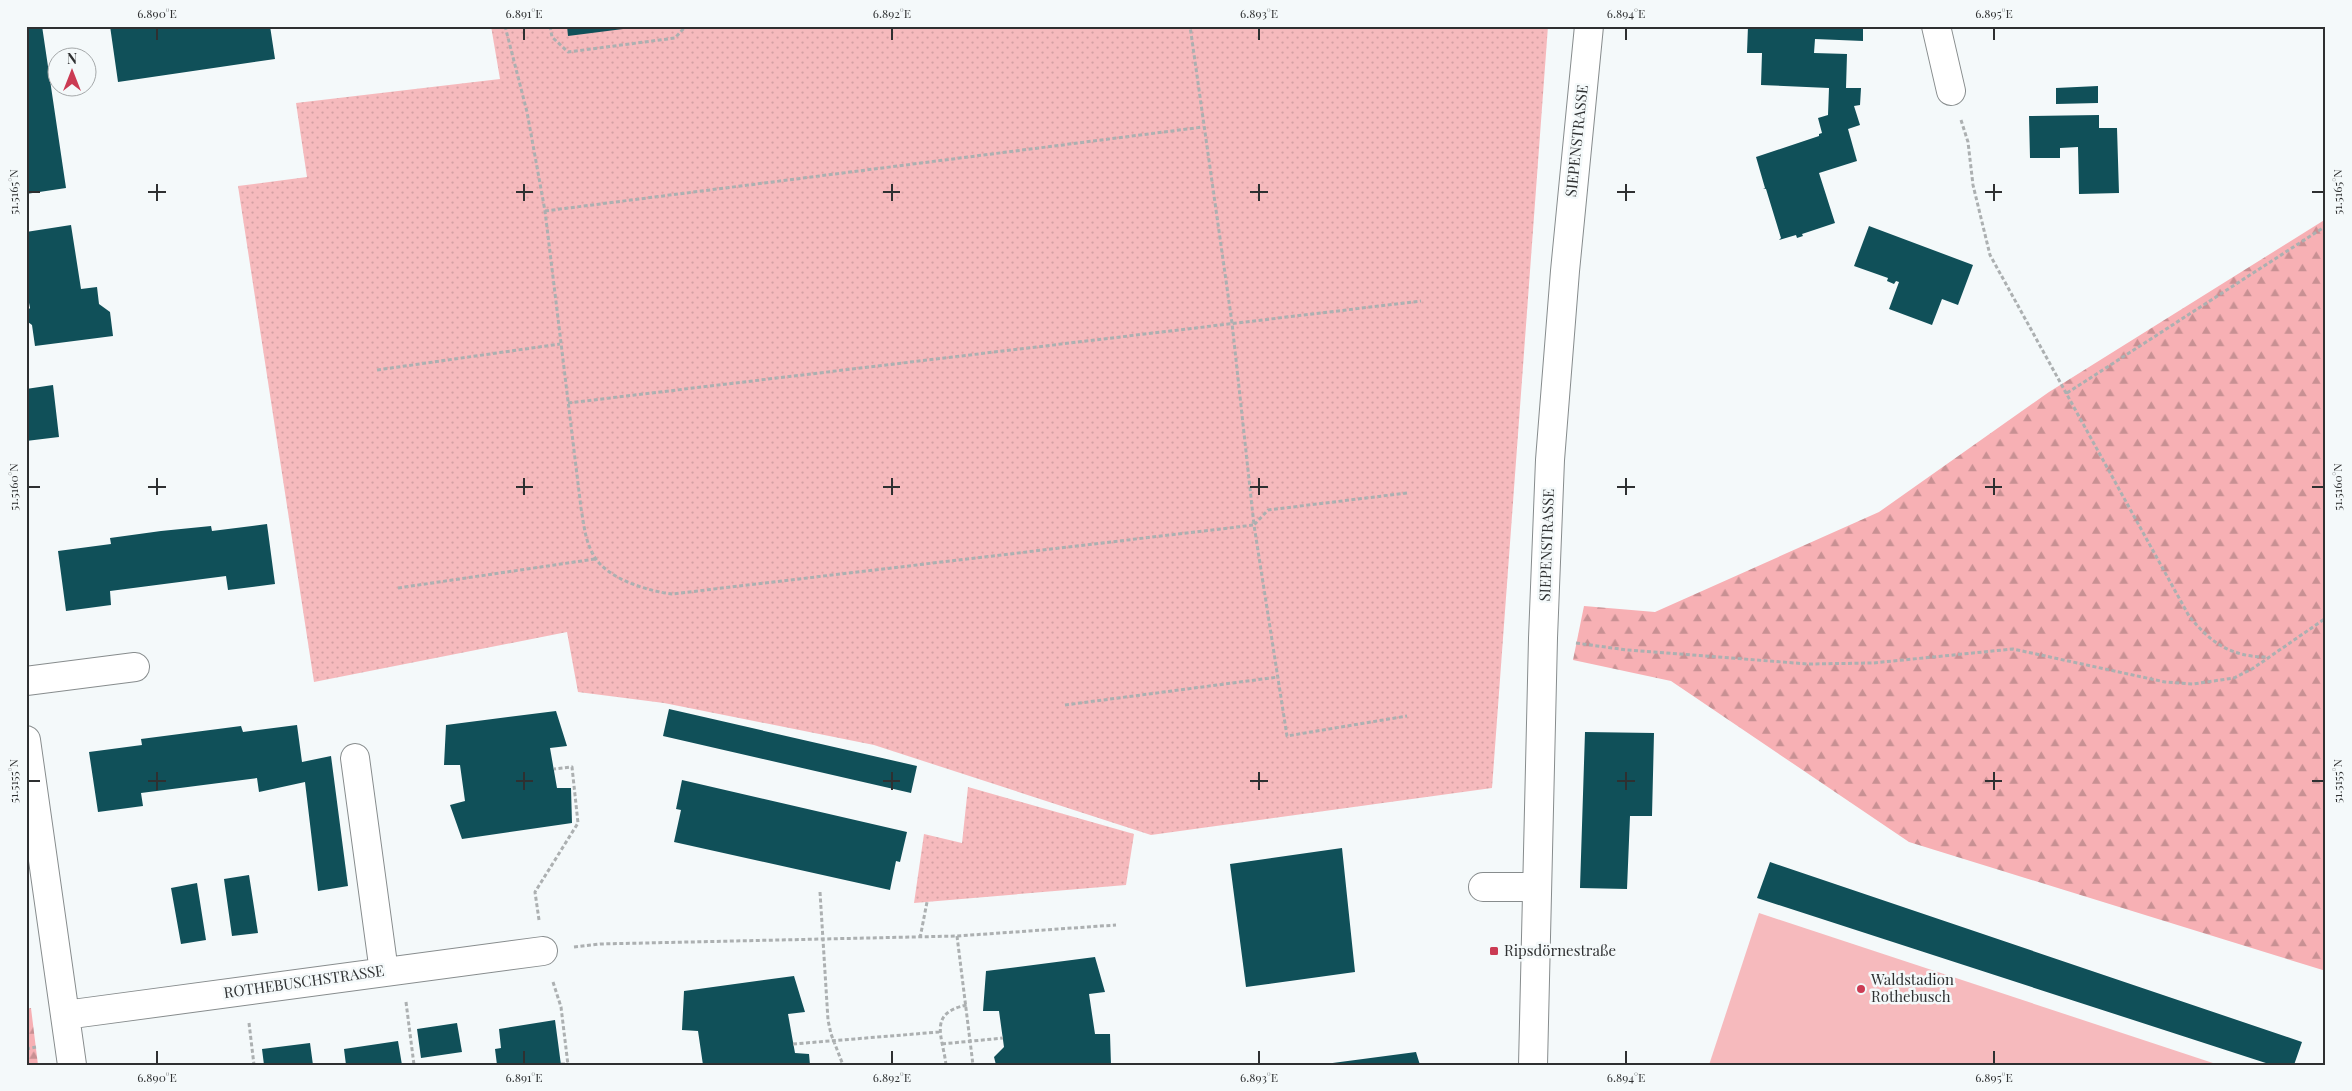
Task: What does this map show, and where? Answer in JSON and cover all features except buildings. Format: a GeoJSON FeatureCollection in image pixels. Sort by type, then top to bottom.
{"type":"FeatureCollection","features":[{"type":"Feature","properties":{"kind":"street","name":"SIEPENSTRASSE"},"geometry":{"type":"LineString","coordinates":[[1532,1065],[1543,638],[1550,460],[1564,271],[1589,26]]}},
{"type":"Feature","properties":{"kind":"street"},"geometry":{"type":"LineString","coordinates":[[1936,26],[1951,90]]}},
{"type":"Feature","properties":{"kind":"street"},"geometry":{"type":"LineString","coordinates":[[26,681],[135,667]]}},
{"type":"Feature","properties":{"kind":"street"},"geometry":{"type":"LineString","coordinates":[[26,740],[72,1065]]}},
{"type":"Feature","properties":{"kind":"street"},"geometry":{"type":"LineString","coordinates":[[355,758],[393,971]]}},
{"type":"Feature","properties":{"kind":"street"},"geometry":{"type":"LineString","coordinates":[[1483,887],[1537,887]]}},
{"type":"Feature","properties":{"kind":"street","name":"ROTHEBUSCHSTRASSE"},"geometry":{"type":"LineString","coordinates":[[65,1015],[543,951]]}},
{"type":"Feature","properties":{"kind":"path"},"geometry":{"type":"LineString","coordinates":[[505,26],[527,112],[544,211],[580,508],[586,540],[595,558],[625,582],[650,592],[672,594],[1254,525],[1268,510],[1407,493]]}},
{"type":"Feature","properties":{"kind":"path"},"geometry":{"type":"LineString","coordinates":[[550,26],[552,37],[568,52],[675,38],[686,26]]}},
{"type":"Feature","properties":{"kind":"path"},"geometry":{"type":"LineString","coordinates":[[1190,26],[1232,323],[1254,525],[1287,736],[1407,716]]}},
{"type":"Feature","properties":{"kind":"path"},"geometry":{"type":"LineString","coordinates":[[1951,90],[1968,142],[1973,185],[1990,255],[2189,616],[2206,636],[2228,650],[2247,657],[2268,657]]}},
{"type":"Feature","properties":{"kind":"path"},"geometry":{"type":"LineString","coordinates":[[544,211],[1204,127]]}},
{"type":"Feature","properties":{"kind":"path"},"geometry":{"type":"LineString","coordinates":[[2067,393],[2326,226]]}},
{"type":"Feature","properties":{"kind":"path"},"geometry":{"type":"LineString","coordinates":[[568,402],[1421,301]]}},
{"type":"Feature","properties":{"kind":"path"},"geometry":{"type":"LineString","coordinates":[[377,370],[560,344]]}},
{"type":"Feature","properties":{"kind":"path"},"geometry":{"type":"LineString","coordinates":[[398,588],[595,558]]}},
{"type":"Feature","properties":{"kind":"path"},"geometry":{"type":"LineString","coordinates":[[1543,638],[1627,650],[1808,664],[1873,663],[2013,649],[2147,678],[2193,684],[2234,678],[2252,669],[2326,618]]}},
{"type":"Feature","properties":{"kind":"path"},"geometry":{"type":"LineString","coordinates":[[1065,705],[1278,677]]}},
{"type":"Feature","properties":{"kind":"path"},"geometry":{"type":"LineString","coordinates":[[554,769],[572,767],[578,823],[535,892],[543,951],[561,1007],[568,1064],[561,1064]]}},
{"type":"Feature","properties":{"kind":"path"},"geometry":{"type":"LineString","coordinates":[[820,892],[825,941],[828,1020],[831,1034],[843,1065]]}},
{"type":"Feature","properties":{"kind":"path"},"geometry":{"type":"LineString","coordinates":[[920,938],[926,902]]}},
{"type":"Feature","properties":{"kind":"path"},"geometry":{"type":"LineString","coordinates":[[543,951],[600,944],[920,938],[1116,925]]}},
{"type":"Feature","properties":{"kind":"path"},"geometry":{"type":"LineString","coordinates":[[957,936],[973,1065]]}},
{"type":"Feature","properties":{"kind":"path"},"geometry":{"type":"LineString","coordinates":[[393,971],[414,1065]]}},
{"type":"Feature","properties":{"kind":"path"},"geometry":{"type":"LineString","coordinates":[[244,990],[254,1065]]}},
{"type":"Feature","properties":{"kind":"path"},"geometry":{"type":"LineString","coordinates":[[946,1065],[939,1032],[942,1020],[948,1011],[966,1005]]}},
{"type":"Feature","properties":{"kind":"path"},"geometry":{"type":"LineString","coordinates":[[793,1044],[939,1032]]}},
{"type":"Feature","properties":{"kind":"path"},"geometry":{"type":"LineString","coordinates":[[942,1044],[1002,1038]]}},
{"type":"Feature","properties":{"kind":"shaded area"},"geometry":{"type":"Polygon","coordinates":[[[491,26],[1548,26],[1492,788],[1151,835],[874,745],[664,703],[578,692],[567,632],[314,682],[238,186],[307,177],[296,103],[500,79],[491,26]]]}},
{"type":"Feature","properties":{"kind":"shaded area"},"geometry":{"type":"Polygon","coordinates":[[[968,787],[1134,834],[1126,885],[914,903],[924,834],[962,843],[968,787]]]}},
{"type":"Feature","properties":{"kind":"shaded area","name":"Waldstadion Rothebusch"},"geometry":{"type":"Polygon","coordinates":[[[1759,913],[2219,1065],[1709,1065],[1759,913]]]}},
{"type":"Feature","properties":{"kind":"green space"},"geometry":{"type":"Polygon","coordinates":[[[2326,219],[2326,971],[1909,842],[1671,681],[1573,660],[1584,606],[1655,612],[1879,512],[2049,392],[2326,219]]]}},
{"type":"Feature","properties":{"kind":"green space"},"geometry":{"type":"Polygon","coordinates":[[[31,1008],[38,1065],[26,1065],[26,1009],[31,1008]]]}},
{"type":"Feature","properties":{"kind":"place","name":"Ripsdörnestraße"},"geometry":{"type":"Point","coordinates":[1494,951]}},
{"type":"Feature","properties":{"kind":"place","name":"Waldstadion Rothebusch"},"geometry":{"type":"Point","coordinates":[1861,989]}}]}
